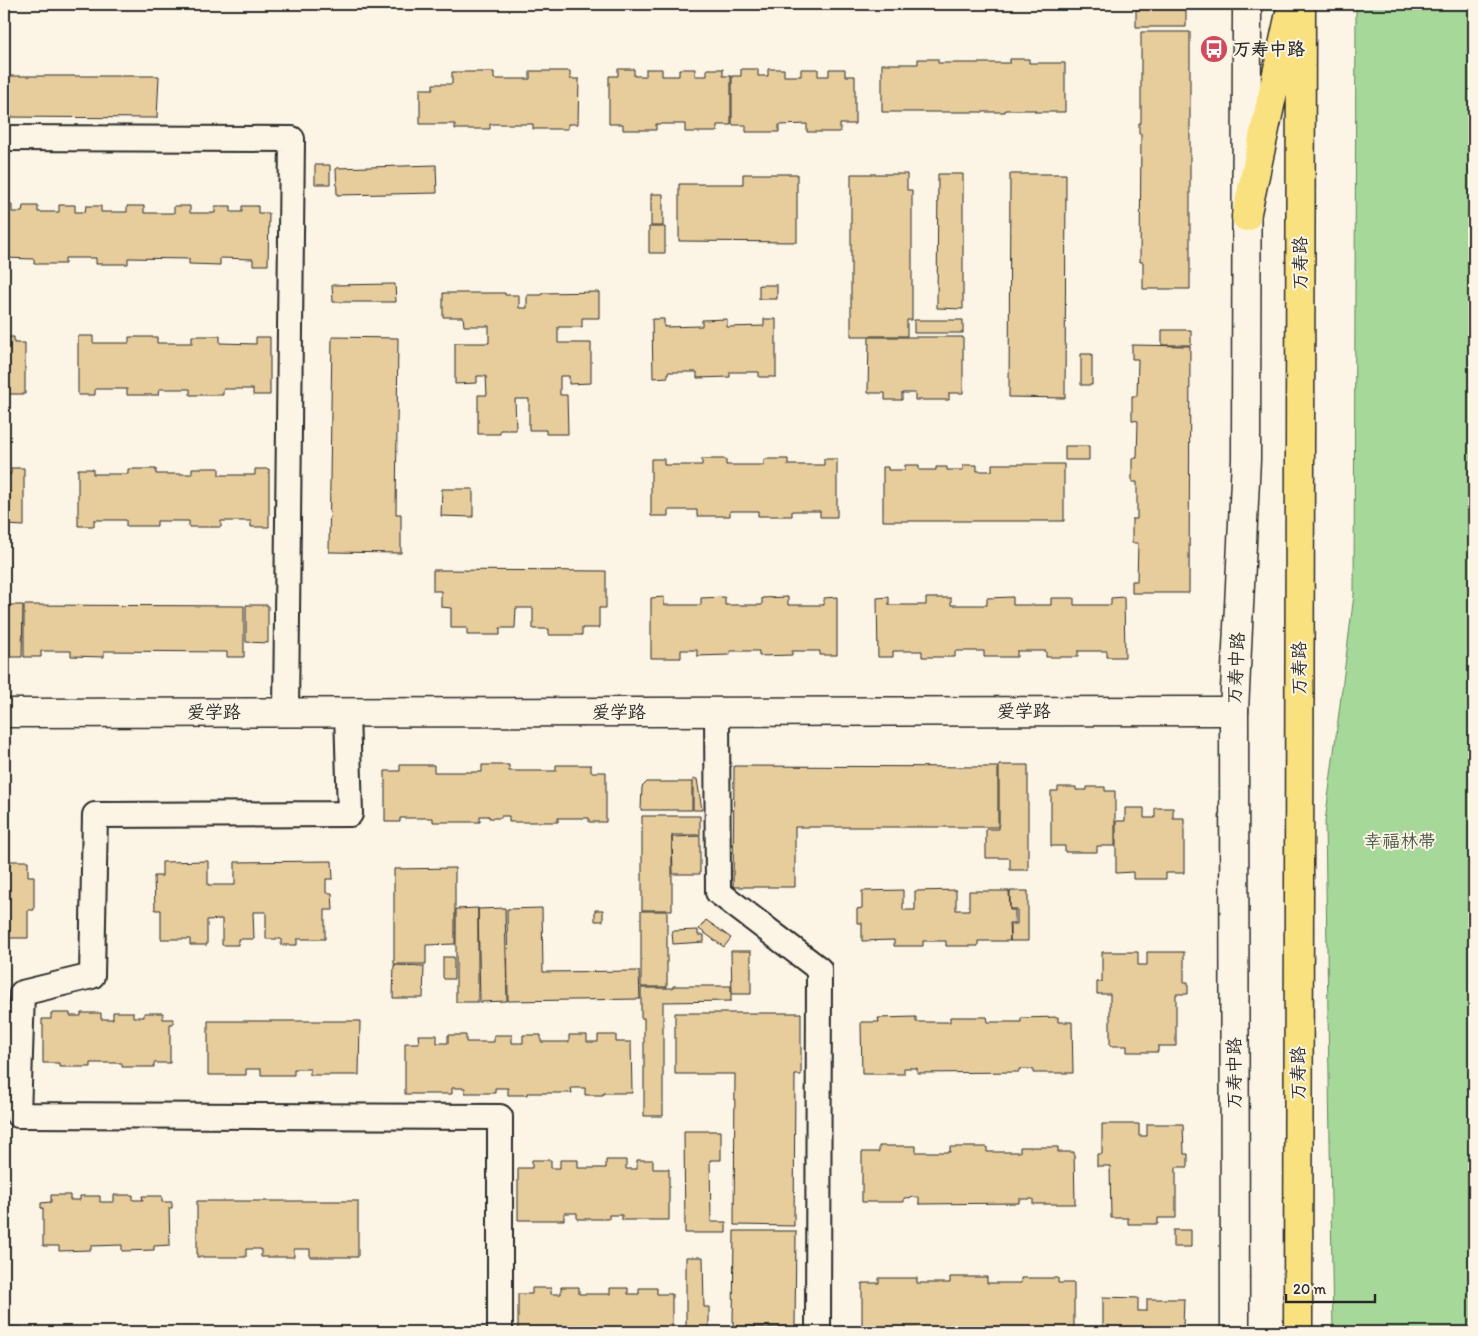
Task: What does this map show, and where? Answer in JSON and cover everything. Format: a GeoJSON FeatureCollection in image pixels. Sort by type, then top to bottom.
{"type":"FeatureCollection","features":[{"type":"Feature","properties":{"kind":"main road","name":"万寿中路"},"geometry":{"type":"LineString","coordinates":[[1235,1332],[1234,711],[1246,459],[1247,4]]}},
{"type":"Feature","properties":{"kind":"main road"},"geometry":{"type":"LineString","coordinates":[[1246,217],[1292,4]]}},
{"type":"Feature","properties":{"kind":"main road","name":"万寿路"},"geometry":{"type":"LineString","coordinates":[[1298,1332],[1301,4]]}},
{"type":"Feature","properties":{"kind":"main road","name":"爱学路"},"geometry":{"type":"LineString","coordinates":[[4,712],[1234,711]]}},
{"type":"Feature","properties":{"kind":"street"},"geometry":{"type":"LineString","coordinates":[[4,138],[292,139],[286,712]]}},
{"type":"Feature","properties":{"kind":"street"},"geometry":{"type":"LineString","coordinates":[[717,711],[718,892],[819,969],[818,1332]]}},
{"type":"Feature","properties":{"kind":"street"},"geometry":{"type":"LineString","coordinates":[[347,712],[350,814],[95,815],[92,976],[22,993],[18,1115],[500,1117],[500,1332]]}},
{"type":"Feature","properties":{"kind":"green space","name":"幸福林带"},"geometry":{"type":"Polygon","coordinates":[[[1356,4],[1474,4],[1474,1332],[1333,1332],[1325,822],[1354,595],[1356,4]]]}},
{"type":"Feature","properties":{"kind":"building"},"geometry":{"type":"Polygon","coordinates":[[[1136,4],[1186,4],[1186,27],[1136,27],[1136,4]]]}},
{"type":"Feature","properties":{"kind":"building"},"geometry":{"type":"Polygon","coordinates":[[[1141,32],[1190,32],[1190,289],[1143,289],[1143,262],[1140,262],[1141,134],[1139,134],[1139,123],[1141,123],[1141,32]]]}},
{"type":"Feature","properties":{"kind":"building"},"geometry":{"type":"Polygon","coordinates":[[[918,59],[938,59],[938,63],[1010,63],[1010,59],[1029,59],[1029,63],[1065,63],[1065,112],[1005,110],[1005,112],[882,112],[882,64],[918,64],[918,59]]]}},
{"type":"Feature","properties":{"kind":"building"},"geometry":{"type":"Polygon","coordinates":[[[618,69],[634,69],[634,76],[646,76],[646,69],[662,69],[662,76],[679,76],[679,69],[695,69],[695,76],[707,76],[707,69],[723,69],[723,76],[731,76],[731,125],[717,125],[717,132],[685,132],[685,124],[656,124],[656,130],[623,130],[623,124],[609,124],[609,76],[618,76],[618,69]]]}},
{"type":"Feature","properties":{"kind":"building"},"geometry":{"type":"Polygon","coordinates":[[[741,69],[758,69],[758,76],[768,76],[768,69],[784,69],[784,76],[801,76],[801,69],[818,69],[818,76],[829,76],[829,69],[845,69],[845,76],[855,76],[855,124],[840,124],[840,132],[807,132],[807,124],[779,125],[779,132],[746,132],[746,125],[732,125],[732,76],[741,76],[741,69]]]}},
{"type":"Feature","properties":{"kind":"building"},"geometry":{"type":"Polygon","coordinates":[[[530,71],[570,71],[570,79],[579,79],[578,124],[568,124],[568,129],[533,129],[533,124],[490,124],[490,129],[455,129],[455,124],[420,124],[420,89],[433,89],[433,84],[452,84],[452,72],[494,72],[494,79],[530,79],[530,71]]]}},
{"type":"Feature","properties":{"kind":"building"},"geometry":{"type":"Polygon","coordinates":[[[4,76],[159,76],[157,118],[4,117],[4,76]]]}},
{"type":"Feature","properties":{"kind":"building"},"geometry":{"type":"Polygon","coordinates":[[[315,165],[330,165],[330,184],[315,184],[315,165]]]}},
{"type":"Feature","properties":{"kind":"building"},"geometry":{"type":"Polygon","coordinates":[[[436,165],[437,193],[337,195],[336,168],[436,165]]]}},
{"type":"Feature","properties":{"kind":"building"},"geometry":{"type":"Polygon","coordinates":[[[743,174],[797,174],[797,242],[679,241],[679,184],[743,184],[743,174]]]}},
{"type":"Feature","properties":{"kind":"building"},"geometry":{"type":"Polygon","coordinates":[[[851,174],[907,174],[907,190],[912,190],[912,320],[907,320],[907,336],[851,336],[851,174]]]}},
{"type":"Feature","properties":{"kind":"building"},"geometry":{"type":"Polygon","coordinates":[[[938,174],[963,174],[963,309],[937,308],[938,174]]]}},
{"type":"Feature","properties":{"kind":"building"},"geometry":{"type":"Polygon","coordinates":[[[1010,174],[1066,174],[1065,398],[1009,397],[1010,174]]]}},
{"type":"Feature","properties":{"kind":"building"},"geometry":{"type":"Polygon","coordinates":[[[651,194],[663,194],[663,226],[651,226],[651,194]]]}},
{"type":"Feature","properties":{"kind":"building"},"geometry":{"type":"Polygon","coordinates":[[[4,205],[12,205],[12,212],[22,212],[23,206],[38,206],[38,212],[59,212],[59,205],[75,205],[75,212],[85,212],[86,206],[101,206],[101,212],[127,212],[127,206],[144,206],[144,213],[174,213],[174,206],[190,206],[190,213],[215,213],[215,206],[231,206],[231,212],[242,212],[242,206],[258,206],[258,213],[269,213],[268,265],[253,265],[253,259],[220,258],[220,265],[189,264],[189,259],[128,258],[128,264],[96,264],[96,258],[65,258],[65,264],[34,264],[34,259],[4,258],[4,205]]]}},
{"type":"Feature","properties":{"kind":"building"},"geometry":{"type":"Polygon","coordinates":[[[649,227],[665,227],[665,253],[649,253],[649,227]]]}},
{"type":"Feature","properties":{"kind":"building"},"geometry":{"type":"Polygon","coordinates":[[[395,284],[396,302],[333,302],[332,285],[395,284]]]}},
{"type":"Feature","properties":{"kind":"building"},"geometry":{"type":"Polygon","coordinates":[[[759,285],[777,285],[777,299],[759,299],[759,285]]]}},
{"type":"Feature","properties":{"kind":"building"},"geometry":{"type":"Polygon","coordinates":[[[599,292],[599,318],[582,318],[582,327],[558,327],[558,343],[591,343],[591,383],[569,384],[569,376],[560,376],[560,395],[567,395],[568,434],[546,434],[546,430],[529,430],[529,399],[515,399],[516,430],[500,430],[500,434],[478,434],[478,395],[487,395],[486,376],[477,376],[477,383],[455,384],[455,343],[489,343],[489,326],[464,326],[463,317],[443,317],[443,293],[505,293],[505,295],[519,295],[519,308],[527,308],[527,295],[599,292]]]}},
{"type":"Feature","properties":{"kind":"building"},"geometry":{"type":"Polygon","coordinates":[[[652,319],[664,319],[664,327],[702,326],[702,320],[727,319],[727,327],[764,326],[764,319],[776,319],[776,377],[759,377],[759,372],[730,372],[730,377],[697,378],[697,372],[668,372],[668,377],[653,378],[652,319]]]}},
{"type":"Feature","properties":{"kind":"building"},"geometry":{"type":"Polygon","coordinates":[[[914,320],[963,320],[963,333],[914,333],[914,320]]]}},
{"type":"Feature","properties":{"kind":"building"},"geometry":{"type":"Polygon","coordinates":[[[1162,330],[1191,330],[1191,345],[1162,345],[1162,330]]]}},
{"type":"Feature","properties":{"kind":"building"},"geometry":{"type":"Polygon","coordinates":[[[78,336],[93,336],[93,343],[129,343],[129,337],[157,337],[157,343],[192,343],[192,336],[220,336],[220,343],[256,344],[256,337],[270,337],[270,395],[253,395],[253,389],[223,389],[223,395],[190,395],[190,389],[159,389],[158,395],[127,395],[127,389],[95,389],[95,395],[78,395],[78,336]]]}},
{"type":"Feature","properties":{"kind":"building"},"geometry":{"type":"Polygon","coordinates":[[[4,337],[14,337],[14,343],[25,343],[25,394],[8,394],[8,388],[4,388],[4,337]]]}},
{"type":"Feature","properties":{"kind":"building"},"geometry":{"type":"Polygon","coordinates":[[[332,337],[398,338],[396,514],[401,514],[401,553],[329,552],[332,337]]]}},
{"type":"Feature","properties":{"kind":"building"},"geometry":{"type":"Polygon","coordinates":[[[869,337],[963,337],[963,393],[949,393],[949,400],[915,400],[915,393],[902,393],[902,400],[885,400],[885,393],[868,393],[869,337]]]}},
{"type":"Feature","properties":{"kind":"building"},"geometry":{"type":"Polygon","coordinates":[[[1132,345],[1190,346],[1189,593],[1132,593],[1132,581],[1137,581],[1138,543],[1132,543],[1132,519],[1137,519],[1137,482],[1132,482],[1132,458],[1137,458],[1138,421],[1132,420],[1132,396],[1137,396],[1138,359],[1132,359],[1132,345]]]}},
{"type":"Feature","properties":{"kind":"building"},"geometry":{"type":"Polygon","coordinates":[[[1081,354],[1092,354],[1092,385],[1081,385],[1081,354]]]}},
{"type":"Feature","properties":{"kind":"building"},"geometry":{"type":"Polygon","coordinates":[[[1065,446],[1089,446],[1089,460],[1065,460],[1065,446]]]}},
{"type":"Feature","properties":{"kind":"building"},"geometry":{"type":"Polygon","coordinates":[[[651,459],[664,459],[664,465],[702,465],[702,459],[726,459],[726,465],[764,465],[764,459],[788,459],[788,465],[824,465],[824,459],[837,459],[837,517],[820,517],[820,511],[792,511],[792,516],[758,516],[758,511],[730,511],[730,516],[697,516],[697,510],[668,510],[668,516],[651,516],[651,459]]]}},
{"type":"Feature","properties":{"kind":"building"},"geometry":{"type":"Polygon","coordinates":[[[992,464],[1064,464],[1064,521],[883,521],[883,467],[888,467],[888,470],[905,470],[905,465],[919,465],[919,470],[936,470],[936,467],[947,467],[947,470],[963,470],[963,465],[977,465],[977,471],[992,471],[992,464]]]}},
{"type":"Feature","properties":{"kind":"building"},"geometry":{"type":"Polygon","coordinates":[[[11,468],[24,468],[24,526],[7,525],[7,520],[4,520],[4,474],[11,474],[11,468]]]}},
{"type":"Feature","properties":{"kind":"building"},"geometry":{"type":"Polygon","coordinates":[[[192,468],[219,468],[219,475],[255,475],[255,469],[269,469],[269,527],[251,527],[251,521],[221,521],[221,527],[189,527],[189,521],[157,521],[157,526],[126,526],[126,520],[94,520],[94,526],[78,526],[78,469],[93,469],[93,474],[128,474],[128,469],[156,469],[156,474],[192,474],[192,468]]]}},
{"type":"Feature","properties":{"kind":"building"},"geometry":{"type":"Polygon","coordinates":[[[442,489],[473,489],[473,517],[441,516],[442,489]]]}},
{"type":"Feature","properties":{"kind":"building"},"geometry":{"type":"Polygon","coordinates":[[[433,570],[606,571],[606,608],[599,608],[599,628],[582,628],[582,635],[549,635],[549,629],[533,629],[533,608],[516,608],[515,628],[500,628],[500,635],[467,635],[467,628],[451,628],[451,608],[441,607],[441,591],[433,591],[433,570]]]}},
{"type":"Feature","properties":{"kind":"building"},"geometry":{"type":"Polygon","coordinates":[[[664,597],[664,605],[701,605],[701,598],[725,597],[725,605],[762,605],[762,598],[788,597],[788,605],[824,605],[824,598],[837,597],[837,655],[820,655],[820,651],[792,651],[792,655],[759,656],[759,651],[730,651],[730,655],[697,656],[697,650],[681,650],[681,658],[651,658],[651,598],[664,597]]]}},
{"type":"Feature","properties":{"kind":"building"},"geometry":{"type":"Polygon","coordinates":[[[889,597],[889,605],[926,605],[926,598],[951,598],[951,605],[987,605],[987,598],[1013,597],[1013,605],[1051,605],[1051,598],[1074,598],[1074,605],[1111,605],[1111,598],[1124,597],[1125,657],[1107,657],[1107,651],[1078,651],[1078,657],[1046,657],[1046,651],[1017,651],[1017,657],[984,657],[984,651],[955,651],[955,657],[922,657],[922,651],[893,651],[893,657],[878,657],[877,598],[889,597]]]}},
{"type":"Feature","properties":{"kind":"building"},"geometry":{"type":"Polygon","coordinates":[[[4,605],[23,605],[22,657],[7,657],[7,650],[4,650],[4,605]]]}},
{"type":"Feature","properties":{"kind":"building"},"geometry":{"type":"Polygon","coordinates":[[[24,605],[244,606],[244,657],[227,657],[227,652],[104,651],[104,657],[71,656],[71,651],[41,651],[41,657],[24,657],[24,605]]]}},
{"type":"Feature","properties":{"kind":"building"},"geometry":{"type":"Polygon","coordinates":[[[246,605],[268,605],[268,643],[246,642],[246,605]]]}},
{"type":"Feature","properties":{"kind":"building"},"geometry":{"type":"Polygon","coordinates":[[[400,765],[434,765],[434,772],[482,772],[482,765],[509,765],[509,771],[556,771],[556,765],[591,765],[591,772],[606,772],[606,822],[589,822],[589,818],[558,818],[558,822],[509,822],[509,816],[489,818],[489,816],[480,816],[480,822],[433,822],[433,818],[400,818],[400,822],[385,822],[385,771],[400,771],[400,765]]]}},
{"type":"Feature","properties":{"kind":"building"},"geometry":{"type":"Polygon","coordinates":[[[999,765],[1028,765],[1028,870],[1010,870],[1010,858],[986,858],[986,829],[999,829],[999,765]]]}},
{"type":"Feature","properties":{"kind":"building"},"geometry":{"type":"Polygon","coordinates":[[[734,766],[998,767],[998,827],[795,827],[795,887],[733,887],[734,766]]]}},
{"type":"Feature","properties":{"kind":"building"},"geometry":{"type":"Polygon","coordinates":[[[693,779],[697,779],[702,810],[693,810],[693,779]]]}},
{"type":"Feature","properties":{"kind":"building"},"geometry":{"type":"Polygon","coordinates":[[[647,782],[692,782],[692,810],[641,810],[642,787],[647,782]]]}},
{"type":"Feature","properties":{"kind":"building"},"geometry":{"type":"Polygon","coordinates":[[[1058,787],[1076,787],[1076,790],[1087,790],[1087,787],[1105,787],[1105,791],[1115,791],[1115,846],[1097,846],[1097,852],[1065,852],[1065,846],[1051,846],[1051,791],[1058,791],[1058,787]]]}},
{"type":"Feature","properties":{"kind":"building"},"geometry":{"type":"Polygon","coordinates":[[[1125,808],[1144,808],[1144,818],[1155,818],[1155,808],[1173,808],[1173,818],[1184,818],[1184,873],[1166,873],[1166,879],[1133,879],[1133,872],[1116,873],[1116,821],[1125,821],[1125,808]]]}},
{"type":"Feature","properties":{"kind":"building"},"geometry":{"type":"Polygon","coordinates":[[[642,816],[700,816],[700,835],[672,835],[672,910],[642,910],[642,816]]]}},
{"type":"Feature","properties":{"kind":"building"},"geometry":{"type":"Polygon","coordinates":[[[700,836],[700,874],[673,874],[672,837],[700,836]]]}},
{"type":"Feature","properties":{"kind":"building"},"geometry":{"type":"Polygon","coordinates":[[[4,861],[28,861],[28,876],[34,876],[34,910],[28,910],[28,938],[4,938],[4,861]]]}},
{"type":"Feature","properties":{"kind":"building"},"geometry":{"type":"Polygon","coordinates":[[[208,861],[208,885],[235,885],[235,862],[332,861],[333,879],[326,879],[326,893],[332,893],[333,910],[325,910],[325,939],[297,939],[297,945],[281,945],[281,939],[266,939],[266,912],[253,912],[254,939],[238,939],[238,945],[222,945],[222,919],[207,920],[207,945],[190,945],[190,939],[161,939],[161,910],[155,910],[154,876],[162,876],[162,862],[208,861]]]}},
{"type":"Feature","properties":{"kind":"building"},"geometry":{"type":"Polygon","coordinates":[[[455,868],[455,944],[426,945],[426,964],[394,964],[394,869],[455,868]]]}},
{"type":"Feature","properties":{"kind":"building"},"geometry":{"type":"Polygon","coordinates":[[[903,890],[903,910],[915,910],[915,891],[956,890],[956,910],[969,910],[969,891],[1009,891],[1010,910],[1015,910],[1015,923],[1009,923],[1010,941],[978,941],[978,946],[946,946],[946,941],[923,941],[923,946],[894,946],[894,940],[862,941],[862,923],[857,923],[857,909],[862,908],[862,891],[903,890]]]}},
{"type":"Feature","properties":{"kind":"building"},"geometry":{"type":"Polygon","coordinates":[[[1010,891],[1028,891],[1028,941],[1010,941],[1010,924],[1017,924],[1017,909],[1010,909],[1010,891]]]}},
{"type":"Feature","properties":{"kind":"building"},"geometry":{"type":"Polygon","coordinates":[[[478,908],[478,1002],[456,1002],[456,909],[478,908]]]}},
{"type":"Feature","properties":{"kind":"building"},"geometry":{"type":"Polygon","coordinates":[[[505,908],[507,1001],[480,1002],[478,909],[505,908]]]}},
{"type":"Feature","properties":{"kind":"building"},"geometry":{"type":"Polygon","coordinates":[[[542,908],[543,972],[639,971],[640,999],[508,1001],[507,909],[542,908]]]}},
{"type":"Feature","properties":{"kind":"building"},"geometry":{"type":"Polygon","coordinates":[[[595,910],[603,910],[603,921],[595,921],[595,910]]]}},
{"type":"Feature","properties":{"kind":"building"},"geometry":{"type":"Polygon","coordinates":[[[641,911],[667,911],[667,987],[641,987],[641,911]]]}},
{"type":"Feature","properties":{"kind":"building"},"geometry":{"type":"Polygon","coordinates":[[[706,920],[731,938],[724,947],[699,929],[706,920]]]}},
{"type":"Feature","properties":{"kind":"building"},"geometry":{"type":"Polygon","coordinates":[[[698,930],[698,935],[704,935],[704,942],[673,944],[672,931],[698,930]]]}},
{"type":"Feature","properties":{"kind":"building"},"geometry":{"type":"Polygon","coordinates":[[[731,951],[751,951],[751,994],[732,994],[731,951]]]}},
{"type":"Feature","properties":{"kind":"building"},"geometry":{"type":"Polygon","coordinates":[[[1102,952],[1138,952],[1138,965],[1147,965],[1147,952],[1184,952],[1184,982],[1188,982],[1188,994],[1176,994],[1176,1046],[1158,1046],[1158,1052],[1127,1052],[1127,1046],[1110,1046],[1110,994],[1097,994],[1097,982],[1102,982],[1102,952]]]}},
{"type":"Feature","properties":{"kind":"building"},"geometry":{"type":"Polygon","coordinates":[[[443,957],[454,957],[454,979],[444,979],[443,977],[443,957]]]}},
{"type":"Feature","properties":{"kind":"building"},"geometry":{"type":"Polygon","coordinates":[[[394,965],[424,966],[423,998],[393,998],[394,965]]]}},
{"type":"Feature","properties":{"kind":"building"},"geometry":{"type":"Polygon","coordinates":[[[673,986],[731,986],[731,1001],[663,1002],[663,1116],[644,1116],[644,1018],[641,1018],[641,988],[673,988],[673,986]]]}},
{"type":"Feature","properties":{"kind":"building"},"geometry":{"type":"Polygon","coordinates":[[[113,1012],[133,1012],[133,1017],[144,1017],[144,1013],[163,1013],[163,1019],[173,1019],[173,1024],[170,1024],[170,1063],[154,1063],[154,1067],[122,1067],[122,1063],[91,1063],[91,1067],[59,1067],[59,1063],[43,1063],[42,1019],[51,1019],[51,1013],[70,1013],[70,1016],[81,1016],[81,1013],[101,1013],[101,1019],[113,1019],[113,1012]]]}},
{"type":"Feature","properties":{"kind":"building"},"geometry":{"type":"Polygon","coordinates":[[[675,1013],[801,1013],[801,1075],[795,1075],[794,1226],[734,1225],[735,1074],[675,1074],[675,1013]]]}},
{"type":"Feature","properties":{"kind":"building"},"geometry":{"type":"Polygon","coordinates":[[[916,1017],[916,1022],[950,1022],[950,1017],[987,1017],[988,1022],[1021,1022],[1021,1018],[1058,1017],[1058,1022],[1072,1022],[1073,1073],[1033,1073],[1033,1069],[1019,1069],[1019,1072],[917,1073],[917,1068],[904,1068],[904,1074],[862,1074],[861,1022],[879,1022],[878,1018],[916,1017]]]}},
{"type":"Feature","properties":{"kind":"building"},"geometry":{"type":"Polygon","coordinates":[[[208,1021],[360,1021],[359,1075],[310,1075],[310,1069],[294,1069],[294,1075],[261,1075],[261,1069],[246,1069],[246,1075],[208,1075],[208,1021]]]}},
{"type":"Feature","properties":{"kind":"building"},"geometry":{"type":"Polygon","coordinates":[[[418,1035],[437,1035],[437,1043],[448,1043],[448,1035],[466,1035],[466,1042],[494,1042],[494,1035],[512,1035],[512,1043],[523,1043],[523,1035],[541,1035],[541,1042],[569,1042],[569,1035],[587,1035],[587,1042],[598,1042],[598,1035],[616,1035],[616,1042],[631,1042],[632,1093],[585,1095],[585,1088],[571,1088],[572,1093],[508,1095],[508,1088],[495,1088],[495,1093],[465,1093],[465,1088],[452,1088],[452,1094],[405,1094],[405,1043],[419,1043],[418,1035]]]}},
{"type":"Feature","properties":{"kind":"building"},"geometry":{"type":"Polygon","coordinates":[[[1102,1124],[1139,1124],[1139,1136],[1147,1136],[1147,1124],[1183,1124],[1184,1154],[1188,1154],[1188,1167],[1176,1167],[1176,1218],[1158,1218],[1158,1224],[1128,1224],[1128,1218],[1111,1218],[1110,1166],[1097,1166],[1097,1154],[1102,1154],[1102,1124]]]}},
{"type":"Feature","properties":{"kind":"building"},"geometry":{"type":"Polygon","coordinates":[[[684,1131],[721,1131],[721,1160],[710,1160],[711,1222],[726,1222],[726,1233],[685,1233],[684,1131]]]}},
{"type":"Feature","properties":{"kind":"building"},"geometry":{"type":"Polygon","coordinates":[[[879,1146],[916,1146],[916,1152],[950,1152],[950,1147],[987,1147],[987,1152],[1020,1152],[1020,1147],[1058,1147],[1058,1152],[1074,1152],[1075,1204],[1033,1204],[1033,1199],[1019,1199],[1019,1203],[919,1204],[919,1197],[904,1198],[904,1202],[862,1202],[862,1152],[879,1152],[879,1146]]]}},
{"type":"Feature","properties":{"kind":"building"},"geometry":{"type":"Polygon","coordinates":[[[532,1160],[551,1160],[551,1168],[560,1168],[560,1160],[578,1160],[578,1168],[606,1168],[606,1160],[626,1160],[626,1169],[637,1169],[637,1160],[653,1160],[653,1169],[669,1169],[669,1220],[622,1220],[622,1215],[609,1215],[609,1219],[577,1219],[577,1213],[564,1213],[564,1220],[518,1220],[518,1168],[532,1168],[532,1160]]]}},
{"type":"Feature","properties":{"kind":"building"},"geometry":{"type":"Polygon","coordinates":[[[51,1195],[70,1195],[70,1200],[80,1200],[80,1196],[100,1196],[100,1202],[114,1202],[114,1195],[133,1195],[133,1200],[143,1200],[142,1196],[162,1196],[162,1202],[172,1202],[172,1208],[169,1208],[170,1245],[154,1246],[154,1250],[122,1251],[122,1245],[91,1246],[91,1250],[59,1251],[59,1246],[43,1246],[43,1208],[41,1208],[41,1203],[51,1202],[51,1195]]]}},
{"type":"Feature","properties":{"kind":"building"},"geometry":{"type":"Polygon","coordinates":[[[197,1201],[358,1201],[358,1257],[310,1257],[310,1249],[294,1249],[294,1257],[261,1257],[261,1249],[246,1249],[246,1257],[197,1257],[197,1201]]]}},
{"type":"Feature","properties":{"kind":"building"},"geometry":{"type":"Polygon","coordinates":[[[1173,1230],[1191,1230],[1191,1247],[1173,1247],[1173,1230]]]}},
{"type":"Feature","properties":{"kind":"building"},"geometry":{"type":"Polygon","coordinates":[[[734,1231],[796,1231],[795,1327],[733,1326],[734,1231]]]}},
{"type":"Feature","properties":{"kind":"building"},"geometry":{"type":"Polygon","coordinates":[[[686,1257],[703,1257],[704,1307],[709,1307],[709,1332],[686,1332],[686,1257]]]}},
{"type":"Feature","properties":{"kind":"building"},"geometry":{"type":"Polygon","coordinates":[[[950,1277],[987,1277],[987,1283],[1021,1283],[1021,1278],[1058,1278],[1058,1283],[1074,1283],[1074,1332],[1032,1332],[1032,1329],[1019,1329],[1019,1332],[917,1332],[917,1329],[904,1329],[904,1332],[862,1332],[862,1283],[879,1283],[879,1278],[917,1278],[917,1283],[950,1283],[950,1277]]]}},
{"type":"Feature","properties":{"kind":"building"},"geometry":{"type":"Polygon","coordinates":[[[561,1287],[579,1287],[579,1294],[610,1294],[610,1288],[628,1288],[628,1294],[639,1294],[639,1288],[657,1288],[657,1294],[672,1294],[672,1332],[518,1332],[518,1294],[532,1294],[532,1288],[551,1288],[551,1294],[561,1294],[561,1287]]]}},
{"type":"Feature","properties":{"kind":"building"},"geometry":{"type":"Polygon","coordinates":[[[1103,1297],[1138,1298],[1138,1311],[1147,1311],[1147,1299],[1184,1299],[1183,1328],[1188,1328],[1188,1332],[1098,1332],[1098,1328],[1103,1328],[1103,1297]]]}},
{"type":"Feature","properties":{"kind":"building"},"geometry":{"type":"Polygon","coordinates":[[[4,1327],[21,1327],[21,1332],[4,1332],[4,1327]]]}},
{"type":"Feature","properties":{"kind":"building"},"geometry":{"type":"Polygon","coordinates":[[[732,1328],[795,1328],[794,1332],[732,1332],[732,1328]]]}},
{"type":"Feature","properties":{"kind":"place","name":"万寿中路"},"geometry":{"type":"Point","coordinates":[1214,49]}}]}
